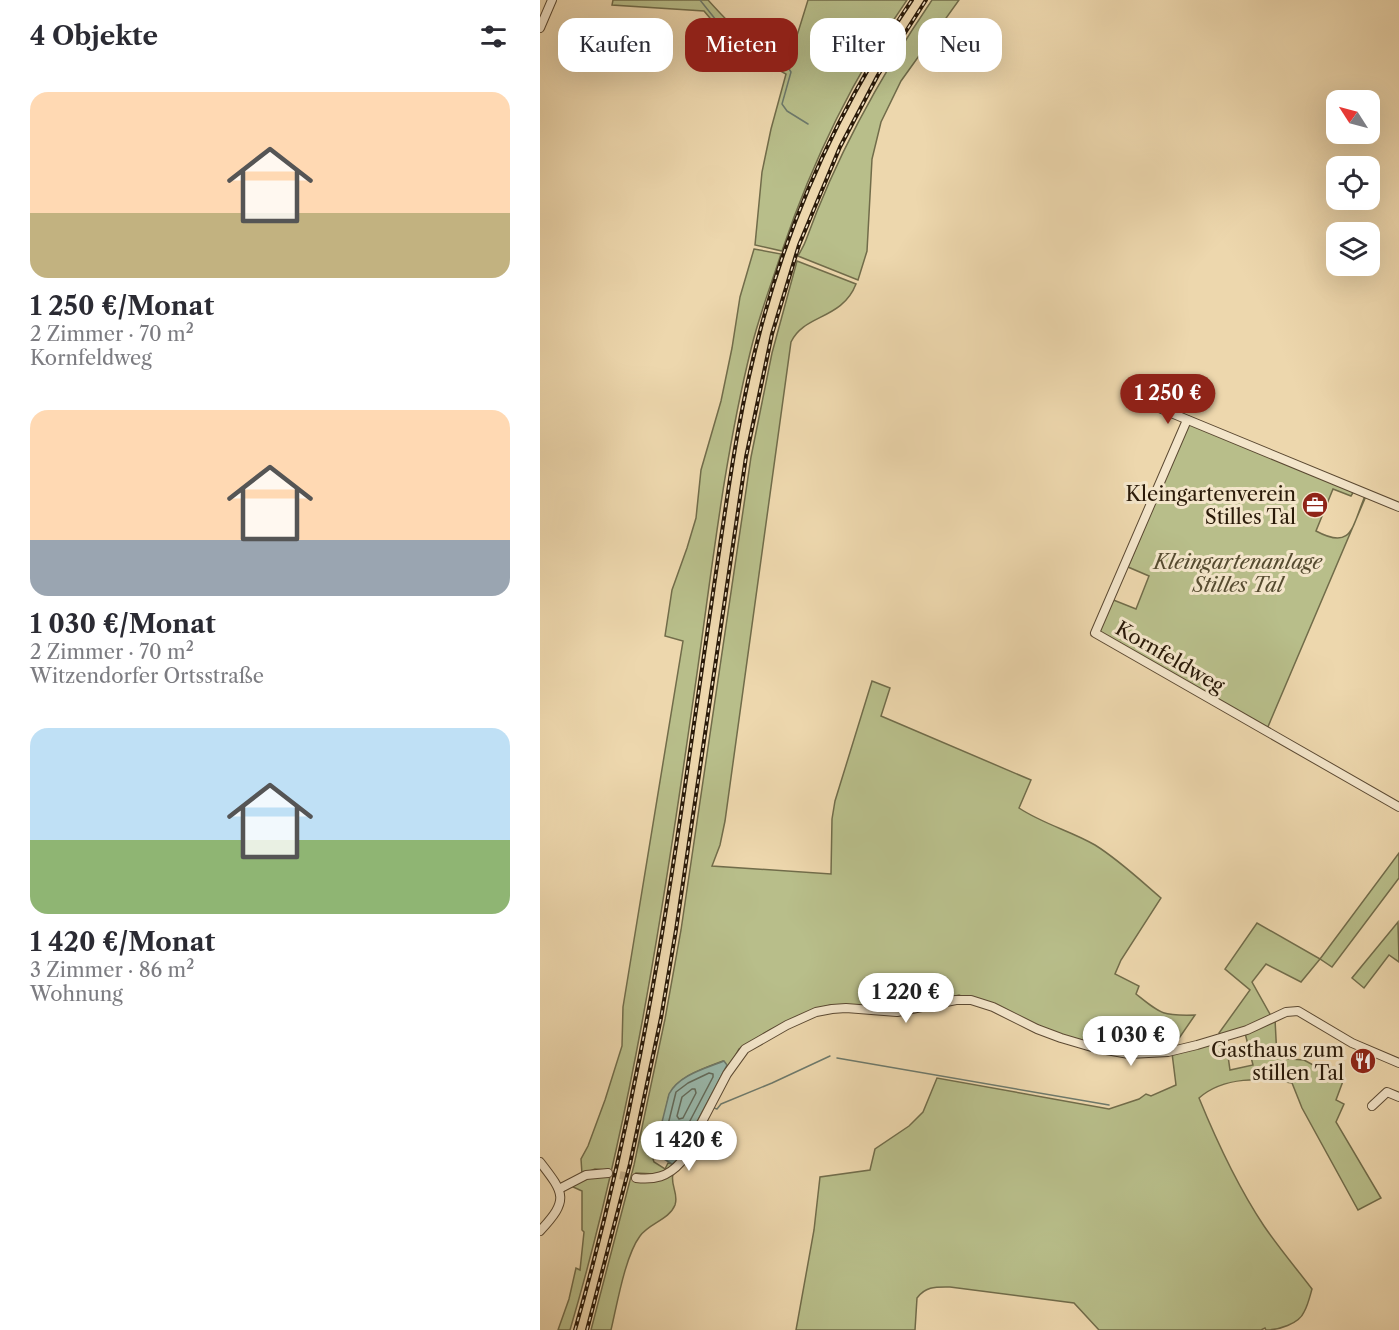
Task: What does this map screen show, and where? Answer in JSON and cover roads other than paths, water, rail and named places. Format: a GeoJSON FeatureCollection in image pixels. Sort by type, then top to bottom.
{"type":"FeatureCollection","features":[{"type":"Feature","properties":{"kind":"street"},"geometry":{"type":"LineString","coordinates":[[540,28],[552,0]]}},
{"type":"Feature","properties":{"kind":"street"},"geometry":{"type":"LineString","coordinates":[[1159,408],[1399,507]]}},
{"type":"Feature","properties":{"kind":"street","name":"Kornfeldweg"},"geometry":{"type":"LineString","coordinates":[[1187,420],[1095,633],[1399,807]]}},
{"type":"Feature","properties":{"kind":"street"},"geometry":{"type":"LineString","coordinates":[[636,1178],[659,1177],[676,1167],[732,1066],[750,1045],[809,1016],[832,1009],[897,1012],[956,1000],[971,1000],[993,1007],[1037,1029],[1067,1040],[1117,1052],[1147,1054],[1226,1037],[1292,1010],[1302,1012],[1352,1043],[1399,1063]]}},
{"type":"Feature","properties":{"kind":"street"},"geometry":{"type":"LineString","coordinates":[[1372,1106],[1387,1092],[1399,1097]]}},
{"type":"Feature","properties":{"kind":"street"},"geometry":{"type":"LineString","coordinates":[[540,1162],[560,1188],[561,1198],[557,1210],[540,1231]]}},
{"type":"Feature","properties":{"kind":"street"},"geometry":{"type":"LineString","coordinates":[[560,1188],[586,1175],[608,1173]]}},
{"type":"Feature","properties":{"kind":"water"},"geometry":{"type":"Polygon","coordinates":[[[724,1061],[727,1065],[676,1161],[672,1164],[656,1154],[655,1150],[669,1094],[673,1087],[686,1077],[724,1061]]]}},
{"type":"Feature","properties":{"kind":"waterway"},"geometry":{"type":"LineString","coordinates":[[700,0],[714,18]]}},
{"type":"Feature","properties":{"kind":"waterway"},"geometry":{"type":"LineString","coordinates":[[791,72],[782,104],[787,111],[808,124]]}},
{"type":"Feature","properties":{"kind":"waterway"},"geometry":{"type":"LineString","coordinates":[[714,1108],[717,1109],[721,1104],[830,1056]]}},
{"type":"Feature","properties":{"kind":"waterway"},"geometry":{"type":"LineString","coordinates":[[837,1058],[1109,1105]]}},
{"type":"Feature","properties":{"kind":"tunnel"},"geometry":{"type":"LineString","coordinates":[[608,1173],[636,1178]]}},
{"type":"Feature","properties":{"kind":"railway"},"geometry":{"type":"LineString","coordinates":[[575,1330],[626,1125],[653,987],[676,849],[732,466],[757,343],[792,231],[825,151],[866,74],[912,0]]}},
{"type":"Feature","properties":{"kind":"railway"},"geometry":{"type":"LineString","coordinates":[[587,1330],[630,1164],[661,1018],[746,457],[772,334],[799,245],[840,147],[878,75],[926,0]]}},
{"type":"Feature","properties":{"kind":"place","name":"Kleingartenverein Stilles Tal"},"geometry":{"type":"Point","coordinates":[1315,505]}},
{"type":"Feature","properties":{"kind":"place","name":"Gasthaus zum stillen Tal"},"geometry":{"type":"Point","coordinates":[1363,1061]}},
{"type":"Feature","properties":{"kind":"park label","name":"Kleingartenanlage Stilles Tal"},"geometry":{"type":"Point","coordinates":[1238,574]}}]}
